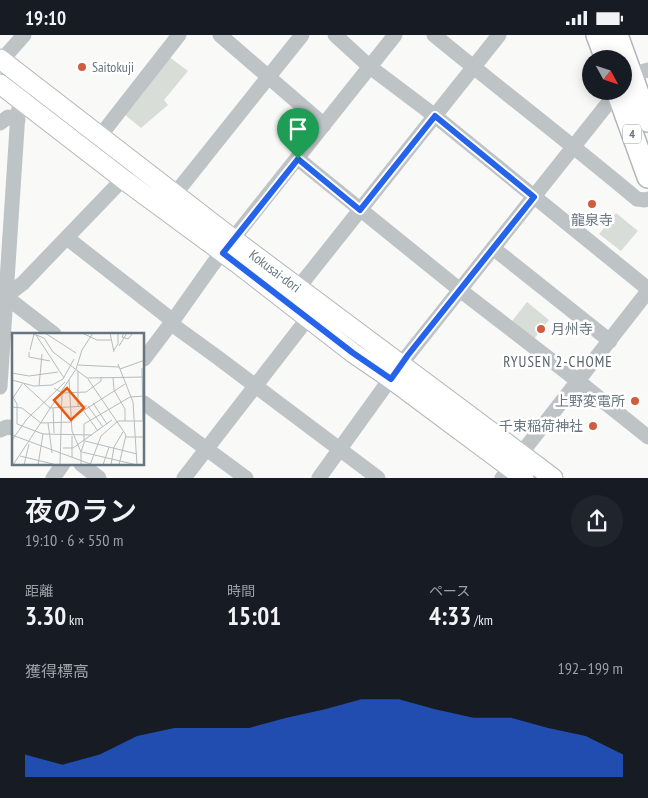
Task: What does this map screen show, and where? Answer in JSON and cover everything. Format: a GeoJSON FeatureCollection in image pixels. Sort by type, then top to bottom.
{"type":"FeatureCollection","features":[{"type":"Feature","properties":{"kind":"highway"},"geometry":{"type":"LineString","coordinates":[[597,35],[603,50]]}},
{"type":"Feature","properties":{"kind":"highway","name":"4"},"geometry":{"type":"LineString","coordinates":[[617,35],[640,72],[648,121]]}},
{"type":"Feature","properties":{"kind":"highway","name":"4"},"geometry":{"type":"LineString","coordinates":[[620,100],[648,177]]}},
{"type":"Feature","properties":{"kind":"main road","name":"Kokusai-dori"},"geometry":{"type":"LineString","coordinates":[[1,60],[175,195],[308,318],[353,353],[396,372]]}},
{"type":"Feature","properties":{"kind":"main road","name":"Kokusai-dori"},"geometry":{"type":"LineString","coordinates":[[0,84],[122,179],[298,288],[514,470],[553,478]]}},
{"type":"Feature","properties":{"kind":"street"},"geometry":{"type":"LineString","coordinates":[[1,60],[24,35]]}},
{"type":"Feature","properties":{"kind":"street"},"geometry":{"type":"LineString","coordinates":[[100,136],[179,35]]}},
{"type":"Feature","properties":{"kind":"street"},"geometry":{"type":"LineString","coordinates":[[220,35],[324,125]]}},
{"type":"Feature","properties":{"kind":"street"},"geometry":{"type":"LineString","coordinates":[[175,195],[302,35]]}},
{"type":"Feature","properties":{"kind":"street"},"geometry":{"type":"LineString","coordinates":[[335,35],[370,67],[435,116],[648,290],[578,381],[514,470]]}},
{"type":"Feature","properties":{"kind":"street"},"geometry":{"type":"LineString","coordinates":[[145,358],[228,246],[395,35]]}},
{"type":"Feature","properties":{"kind":"street"},"geometry":{"type":"LineString","coordinates":[[434,35],[637,199],[648,199]]}},
{"type":"Feature","properties":{"kind":"street"},"geometry":{"type":"LineString","coordinates":[[298,288],[499,35]]}},
{"type":"Feature","properties":{"kind":"street"},"geometry":{"type":"LineString","coordinates":[[0,387],[3,295],[20,100],[25,79]]}},
{"type":"Feature","properties":{"kind":"street"},"geometry":{"type":"LineString","coordinates":[[319,478],[396,372],[612,100]]}},
{"type":"Feature","properties":{"kind":"street"},"geometry":{"type":"LineString","coordinates":[[0,123],[8,117],[18,120]]}},
{"type":"Feature","properties":{"kind":"street"},"geometry":{"type":"LineString","coordinates":[[298,159],[460,290],[648,437]]}},
{"type":"Feature","properties":{"kind":"street"},"geometry":{"type":"LineString","coordinates":[[3,295],[23,283],[122,179]]}},
{"type":"Feature","properties":{"kind":"street"},"geometry":{"type":"LineString","coordinates":[[67,238],[168,317],[177,328],[378,478]]}},
{"type":"Feature","properties":{"kind":"street"},"geometry":{"type":"LineString","coordinates":[[492,249],[610,341]]}},
{"type":"Feature","properties":{"kind":"street"},"geometry":{"type":"LineString","coordinates":[[3,295],[53,333]]}},
{"type":"Feature","properties":{"kind":"street"},"geometry":{"type":"LineString","coordinates":[[184,478],[308,318]]}},
{"type":"Feature","properties":{"kind":"street"},"geometry":{"type":"LineString","coordinates":[[145,404],[246,478]]}},
{"type":"Feature","properties":{"kind":"street"},"geometry":{"type":"LineString","coordinates":[[53,478],[62,465]]}},
{"type":"Feature","properties":{"kind":"street"},"geometry":{"type":"LineString","coordinates":[[82,465],[99,478]]}},
{"type":"Feature","properties":{"kind":"shaded area"},"geometry":{"type":"Polygon","coordinates":[[[168,56],[188,71],[164,100],[168,105],[141,128],[124,114],[168,56]]]}},
{"type":"Feature","properties":{"kind":"shaded area"},"geometry":{"type":"Polygon","coordinates":[[[616,213],[638,231],[621,251],[599,234],[616,213]]]}},
{"type":"Feature","properties":{"kind":"shaded area"},"geometry":{"type":"Polygon","coordinates":[[[527,302],[549,320],[534,339],[512,321],[527,302]]]}},
{"type":"Feature","properties":{"kind":"place","name":"Saitokuji"},"geometry":{"type":"Point","coordinates":[82,67]}},
{"type":"Feature","properties":{"kind":"place","name":"龍泉寺"},"geometry":{"type":"Point","coordinates":[592,204]}},
{"type":"Feature","properties":{"kind":"place","name":"月州寺"},"geometry":{"type":"Point","coordinates":[541,329]}},
{"type":"Feature","properties":{"kind":"place","name":"上野変電所"},"geometry":{"type":"Point","coordinates":[635,401]}},
{"type":"Feature","properties":{"kind":"place","name":"千束稲荷神社"},"geometry":{"type":"Point","coordinates":[593,426]}},
{"type":"Feature","properties":{"kind":"district","name":"RYUSEN 2-CHOME"},"geometry":{"type":"Point","coordinates":[558,362]}},
{"type":"Feature","properties":{"kind":"route"},"geometry":{"type":"LineString","coordinates":[[435,116],[534,197],[391,379],[353,353],[223,253],[298,159],[360,210],[435,116]]}}]}
